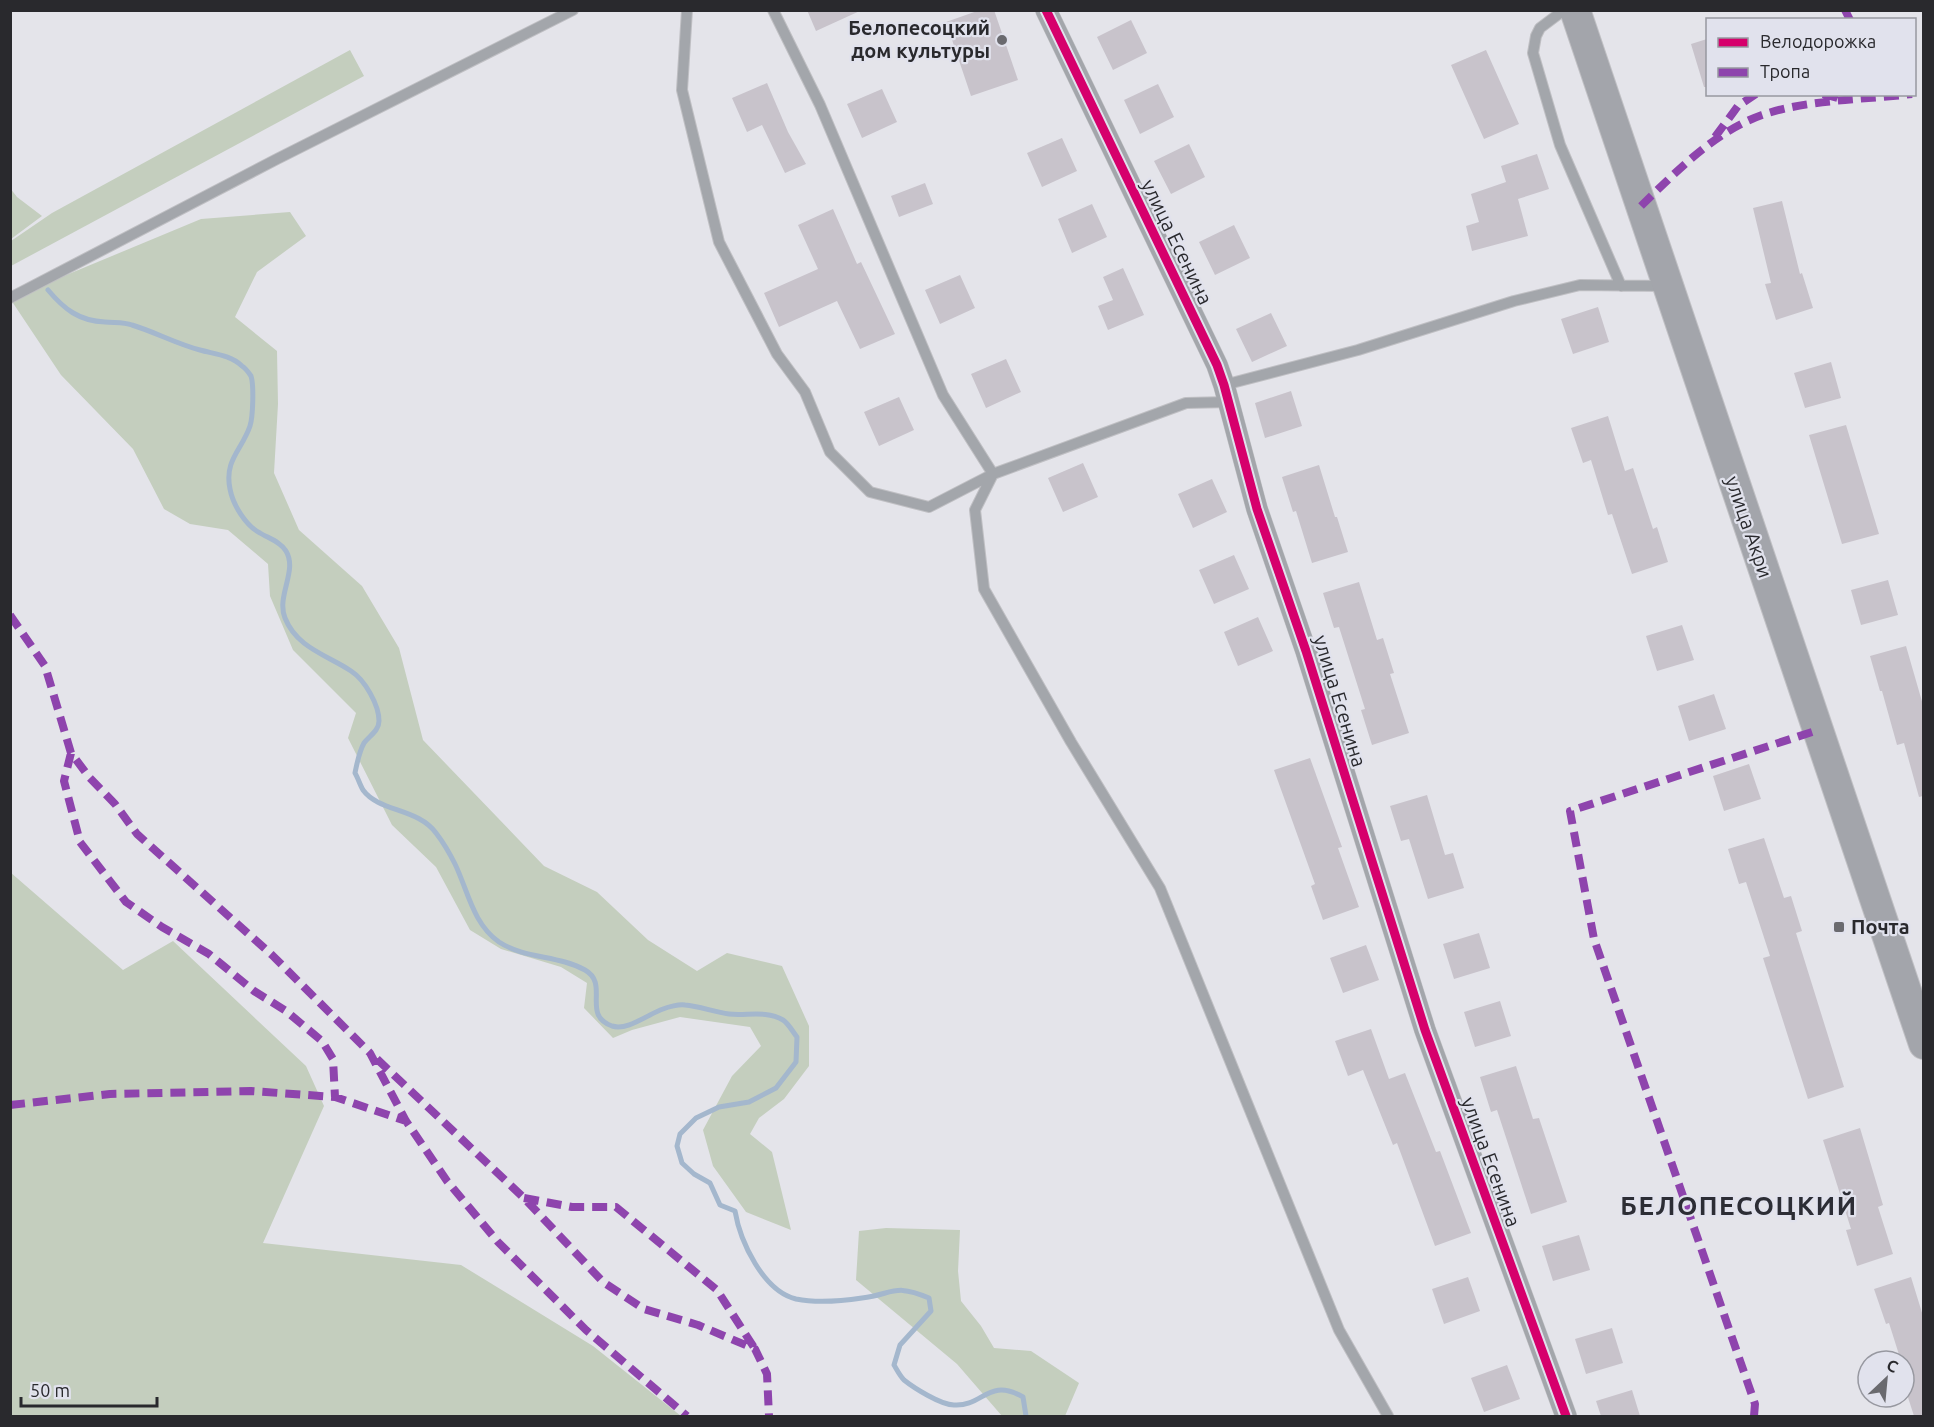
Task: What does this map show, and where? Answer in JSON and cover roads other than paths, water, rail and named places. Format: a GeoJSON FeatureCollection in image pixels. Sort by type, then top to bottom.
{"type":"FeatureCollection","features":[{"type":"Feature","properties":{"kind":"main road","name":"улица Акри"},"geometry":{"type":"LineString","coordinates":[[1575,10],[1923,1044]]}},
{"type":"Feature","properties":{"kind":"street","name":"улица Есенина"},"geometry":{"type":"LineString","coordinates":[[1046,10],[1226,393],[1257,509],[1306,651],[1425,1030],[1566,1416]]}},
{"type":"Feature","properties":{"kind":"lane"},"geometry":{"type":"LineString","coordinates":[[10,298],[277,159],[573,10]]}},
{"type":"Feature","properties":{"kind":"lane"},"geometry":{"type":"LineString","coordinates":[[687,10],[682,90],[719,242],[777,354],[805,392],[830,452],[870,492],[929,507],[993,474],[1186,403],[1226,393],[1515,301],[1580,285],[1668,286]]}},
{"type":"Feature","properties":{"kind":"lane"},"geometry":{"type":"LineString","coordinates":[[774,10],[820,105],[943,395],[993,474]]}},
{"type":"Feature","properties":{"kind":"lane"},"geometry":{"type":"LineString","coordinates":[[1564,10],[1540,28],[1533,53],[1560,145],[1621,286]]}},
{"type":"Feature","properties":{"kind":"lane"},"geometry":{"type":"LineString","coordinates":[[993,474],[975,510],[984,590],[1071,742],[1160,888],[1339,1330],[1388,1416]]}},
{"type":"Feature","properties":{"kind":"waterway"},"geometry":{"type":"LineString","coordinates":[[48,290],[66,308],[87,319],[129,324],[191,347],[228,357],[238,362],[251,376],[253,393],[251,422],[229,470],[230,489],[234,502],[255,530],[278,543],[286,551],[290,567],[283,610],[290,628],[305,644],[356,675],[374,701],[379,725],[362,746],[355,773],[363,790],[379,802],[419,819],[436,833],[455,864],[477,917],[490,935],[509,947],[575,965],[585,970],[592,976],[595,983],[598,1015],[612,1026],[625,1026],[665,1008],[683,1005],[729,1014],[770,1015],[787,1023],[797,1037],[796,1062],[776,1088],[749,1102],[719,1107],[696,1118],[680,1134],[677,1146],[682,1163],[694,1174],[710,1183],[720,1205],[735,1211],[748,1250],[764,1276],[784,1294],[796,1299],[846,1300],[901,1290],[929,1298],[931,1311],[900,1345],[894,1365],[903,1378],[928,1396],[954,1405],[972,1402],[993,1391],[1011,1392],[1023,1397],[1026,1416]]}},
{"type":"Feature","properties":{"kind":"place","name":"Белопесоцкий дом культуры"},"geometry":{"type":"Point","coordinates":[1002,40]}},
{"type":"Feature","properties":{"kind":"place","name":"Почта"},"geometry":{"type":"Point","coordinates":[1839,927]}},
{"type":"Feature","properties":{"kind":"district","name":"БЕЛОПЕСОЦКИЙ"},"geometry":{"type":"Point","coordinates":[1739,1206]}}]}
